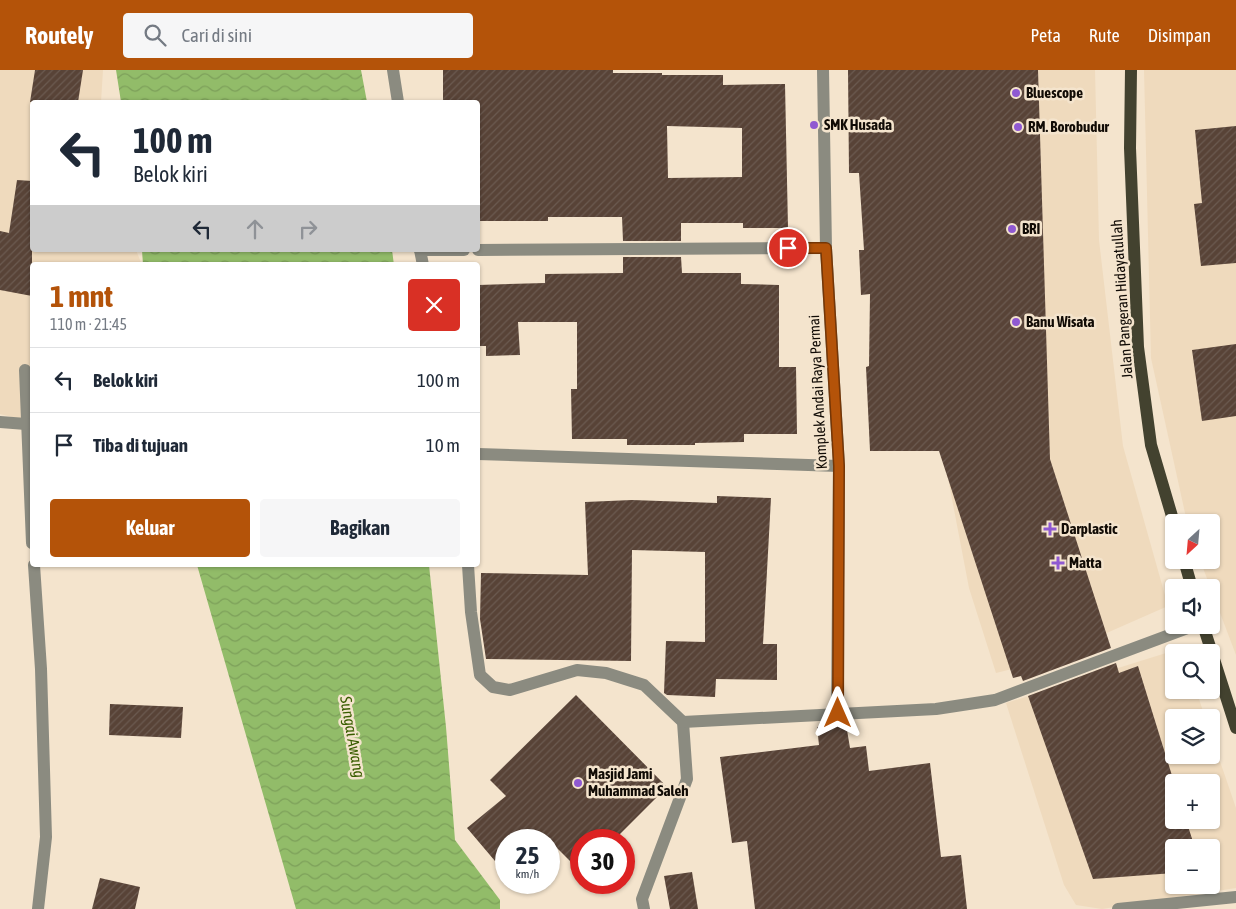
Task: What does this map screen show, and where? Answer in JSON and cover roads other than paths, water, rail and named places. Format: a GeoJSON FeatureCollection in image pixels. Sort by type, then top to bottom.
{"type":"FeatureCollection","features":[{"type":"Feature","properties":{"kind":"main road","name":"Jalan Pangeran Hidayatullah"},"geometry":{"type":"LineString","coordinates":[[1131,70],[1130,148],[1138,347],[1151,445],[1171,514]]}},
{"type":"Feature","properties":{"kind":"main road"},"geometry":{"type":"LineString","coordinates":[[1206,634],[1236,728]]}},
{"type":"Feature","properties":{"kind":"street"},"geometry":{"type":"LineString","coordinates":[[393,70],[398,100]]}},
{"type":"Feature","properties":{"kind":"street","name":"Komplek Andai Raya Permai"},"geometry":{"type":"LineString","coordinates":[[823,70],[826,248],[839,466],[838,713]]}},
{"type":"Feature","properties":{"kind":"street"},"geometry":{"type":"LineString","coordinates":[[480,250],[826,248]]}},
{"type":"Feature","properties":{"kind":"street"},"geometry":{"type":"LineString","coordinates":[[25,370],[30,503]]}},
{"type":"Feature","properties":{"kind":"street"},"geometry":{"type":"LineString","coordinates":[[0,422],[26,424]]}},
{"type":"Feature","properties":{"kind":"street"},"geometry":{"type":"LineString","coordinates":[[480,454],[839,466]]}},
{"type":"Feature","properties":{"kind":"street"},"geometry":{"type":"LineString","coordinates":[[34,567],[41,669],[46,837],[38,909]]}},
{"type":"Feature","properties":{"kind":"street"},"geometry":{"type":"LineString","coordinates":[[468,567],[471,612],[480,674],[492,687],[510,690],[577,670],[606,673],[644,685],[684,722],[686,780],[642,900],[644,909]]}},
{"type":"Feature","properties":{"kind":"street"},"geometry":{"type":"LineString","coordinates":[[684,722],[936,709],[995,700],[1172,634]]}},
{"type":"Feature","properties":{"kind":"street"},"geometry":{"type":"LineString","coordinates":[[1118,909],[1236,897]]}},
{"type":"Feature","properties":{"kind":"water"},"geometry":{"type":"Polygon","coordinates":[[[116,70],[361,70],[367,100],[121,100],[116,70]]]}},
{"type":"Feature","properties":{"kind":"water"},"geometry":{"type":"Polygon","coordinates":[[[142,252],[392,252],[394,262],[143,262],[142,252]]]}},
{"type":"Feature","properties":{"kind":"water","name":"Sungai Awang"},"geometry":{"type":"Polygon","coordinates":[[[198,567],[429,567],[446,727],[455,840],[500,900],[500,909],[296,909],[198,567]]]}},
{"type":"Feature","properties":{"kind":"place","name":"Bluescope"},"geometry":{"type":"Point","coordinates":[1016,93]}},
{"type":"Feature","properties":{"kind":"place","name":"SMK Husada"},"geometry":{"type":"Point","coordinates":[814,125]}},
{"type":"Feature","properties":{"kind":"place","name":"RM. Borobudur"},"geometry":{"type":"Point","coordinates":[1018,127]}},
{"type":"Feature","properties":{"kind":"place","name":"BRI"},"geometry":{"type":"Point","coordinates":[1012,229]}},
{"type":"Feature","properties":{"kind":"place","name":"Banu Wisata"},"geometry":{"type":"Point","coordinates":[1016,322]}},
{"type":"Feature","properties":{"kind":"place","name":"Darplastic"},"geometry":{"type":"Point","coordinates":[1050,529]}},
{"type":"Feature","properties":{"kind":"place","name":"Matta"},"geometry":{"type":"Point","coordinates":[1058,563]}},
{"type":"Feature","properties":{"kind":"place","name":"Masjid Jami Muhammad Saleh"},"geometry":{"type":"Point","coordinates":[578,783]}}]}
